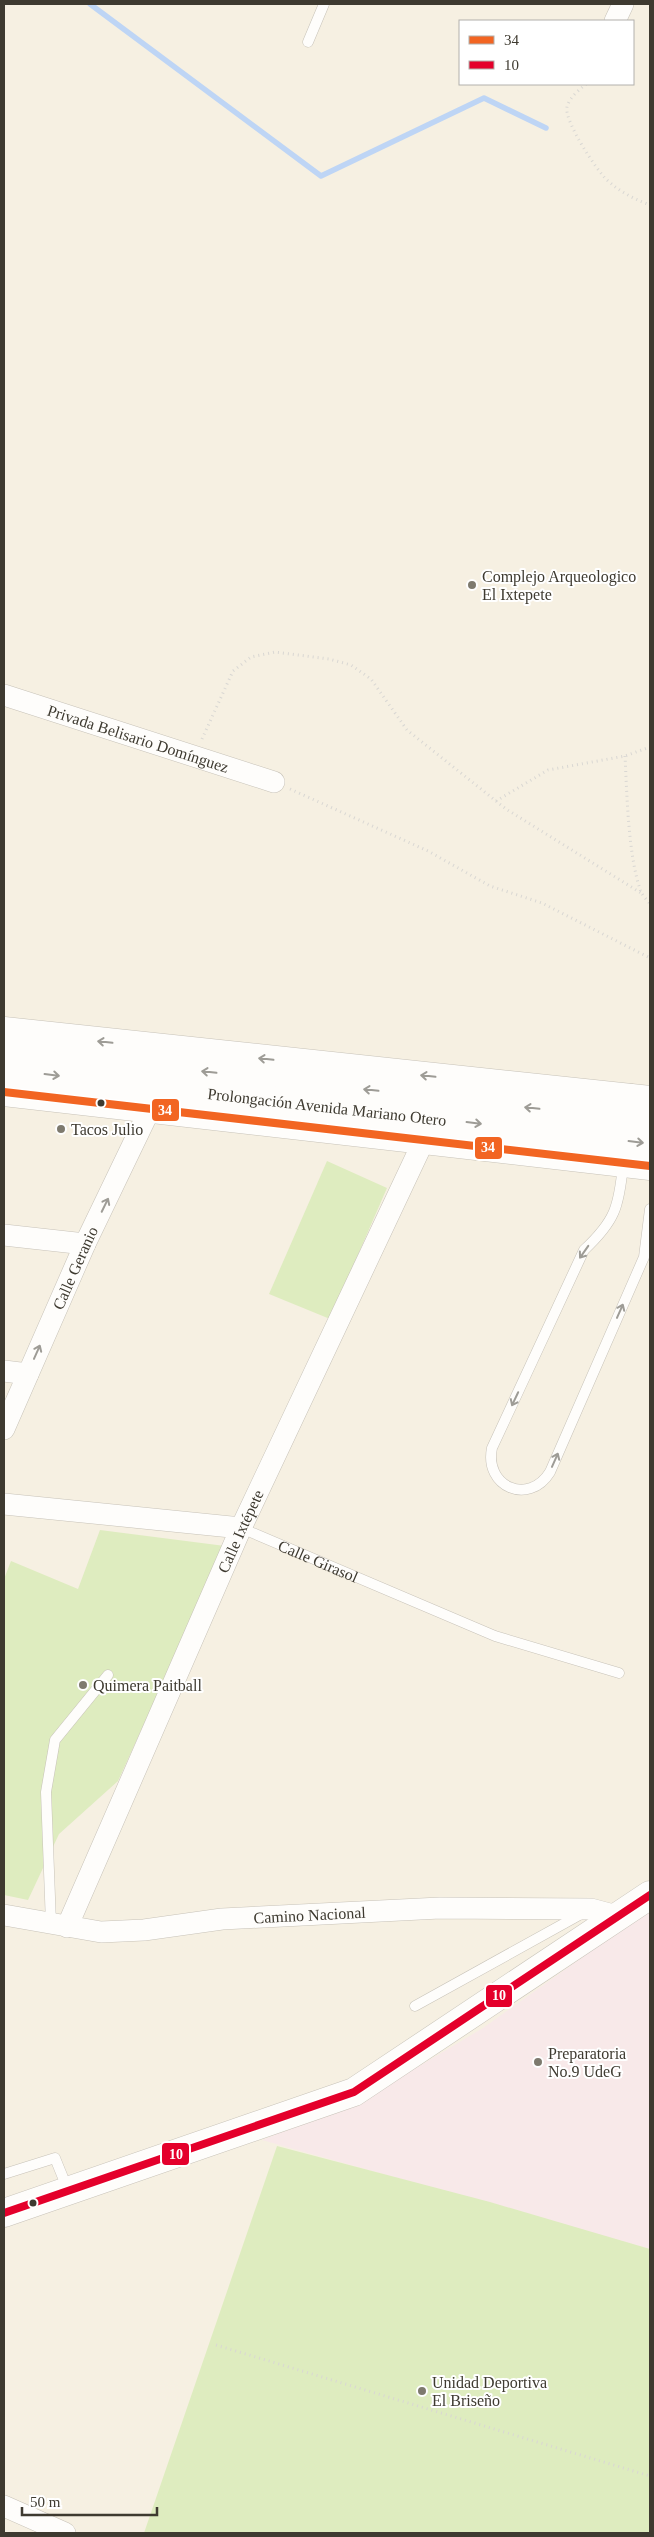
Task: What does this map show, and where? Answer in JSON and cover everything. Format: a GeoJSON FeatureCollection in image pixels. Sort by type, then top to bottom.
{"type":"FeatureCollection","features":[{"type":"Feature","properties":{"kind":"street"},"geometry":{"type":"LineString","coordinates":[[615,20],[623,4]]}},
{"type":"Feature","properties":{"kind":"street","name":"Privada Belisario Domínguez"},"geometry":{"type":"LineString","coordinates":[[4,695],[274,782]]}},
{"type":"Feature","properties":{"kind":"street"},"geometry":{"type":"LineString","coordinates":[[4,1031],[640,1099]]}},
{"type":"Feature","properties":{"kind":"street","name":"Prolongación Avenida Mariano Otero"},"geometry":{"type":"LineString","coordinates":[[4,1050],[567,1123],[650,1143]]}},
{"type":"Feature","properties":{"kind":"street","name":"Prolongación Avenida Mariano Otero"},"geometry":{"type":"LineString","coordinates":[[4,1070],[567,1123],[650,1122]]}},
{"type":"Feature","properties":{"kind":"street","name":"Prolongación Avenida Mariano Otero"},"geometry":{"type":"LineString","coordinates":[[4,1092],[650,1166]]}},
{"type":"Feature","properties":{"kind":"street"},"geometry":{"type":"LineString","coordinates":[[567,1123],[640,1099]]}},
{"type":"Feature","properties":{"kind":"street","name":"Calle Geranio"},"geometry":{"type":"LineString","coordinates":[[4,1429],[85,1244],[150,1109]]}},
{"type":"Feature","properties":{"kind":"street"},"geometry":{"type":"LineString","coordinates":[[567,1123],[623,1163]]}},
{"type":"Feature","properties":{"kind":"street","name":"Calle Ixtépete"},"geometry":{"type":"LineString","coordinates":[[59,1925],[241,1528],[424,1140]]}},
{"type":"Feature","properties":{"kind":"street"},"geometry":{"type":"LineString","coordinates":[[4,1235],[85,1244]]}},
{"type":"Feature","properties":{"kind":"street"},"geometry":{"type":"LineString","coordinates":[[4,1371],[28,1374]]}},
{"type":"Feature","properties":{"kind":"street","name":"Calle Girasol"},"geometry":{"type":"LineString","coordinates":[[4,1504],[241,1528]]}},
{"type":"Feature","properties":{"kind":"street"},"geometry":{"type":"LineString","coordinates":[[4,2213],[354,2092],[650,1895]]}},
{"type":"Feature","properties":{"kind":"street","name":"Camino Nacional"},"geometry":{"type":"LineString","coordinates":[[4,1915],[101,1932],[136,1931],[222,1920],[440,1908],[591,1909],[616,1916]]}},
{"type":"Feature","properties":{"kind":"street"},"geometry":{"type":"LineString","coordinates":[[4,2506],[65,2533]]}},
{"type":"Feature","properties":{"kind":"lane"},"geometry":{"type":"LineString","coordinates":[[308,42],[324,4]]}},
{"type":"Feature","properties":{"kind":"lane"},"geometry":{"type":"LineString","coordinates":[[623,1163],[614,1214],[601,1234],[584,1250],[492,1448],[490,1456],[494,1474],[506,1486],[514,1489],[532,1488],[546,1479],[550,1472],[644,1257],[650,1209]]}},
{"type":"Feature","properties":{"kind":"lane","name":"Calle Girasol"},"geometry":{"type":"LineString","coordinates":[[241,1528],[495,1636],[619,1673]]}},
{"type":"Feature","properties":{"kind":"lane"},"geometry":{"type":"LineString","coordinates":[[59,1925],[46,1792],[55,1740],[108,1675]]}},
{"type":"Feature","properties":{"kind":"lane"},"geometry":{"type":"LineString","coordinates":[[415,2006],[591,1909]]}},
{"type":"Feature","properties":{"kind":"lane"},"geometry":{"type":"LineString","coordinates":[[4,2174],[55,2158],[68,2190]]}},
{"type":"Feature","properties":{"kind":"path"},"geometry":{"type":"LineString","coordinates":[[585,85],[566,107],[567,116],[572,126],[605,179],[630,197],[650,205]]}},
{"type":"Feature","properties":{"kind":"path"},"geometry":{"type":"LineString","coordinates":[[194,756],[233,671],[251,657],[275,652],[329,658],[351,665],[371,679],[407,730],[496,800],[641,893],[650,904]]}},
{"type":"Feature","properties":{"kind":"path"},"geometry":{"type":"LineString","coordinates":[[496,800],[548,770],[625,756],[650,747]]}},
{"type":"Feature","properties":{"kind":"path"},"geometry":{"type":"LineString","coordinates":[[625,756],[627,805],[634,862],[641,893]]}},
{"type":"Feature","properties":{"kind":"path"},"geometry":{"type":"LineString","coordinates":[[274,782],[428,851],[490,886],[542,903],[650,958]]}},
{"type":"Feature","properties":{"kind":"path"},"geometry":{"type":"LineString","coordinates":[[216,2345],[650,2476]]}},
{"type":"Feature","properties":{"kind":"shaded area","name":"Preparatoria No.9 UdeG"},"geometry":{"type":"Polygon","coordinates":[[[650,1909],[650,2249],[262,2140],[369,2096],[483,2028],[650,1909]]]}},
{"type":"Feature","properties":{"kind":"green space"},"geometry":{"type":"Polygon","coordinates":[[[327,1161],[387,1188],[330,1319],[269,1294],[327,1161]]]}},
{"type":"Feature","properties":{"kind":"green space","name":"Quimera Paitball"},"geometry":{"type":"Polygon","coordinates":[[[100,1530],[225,1546],[118,1781],[59,1834],[28,1900],[4,1895],[4,1579],[11,1561],[78,1589],[100,1530]]]}},
{"type":"Feature","properties":{"kind":"green space","name":"Unidad Deportiva El Briseño"},"geometry":{"type":"Polygon","coordinates":[[[277,2146],[490,2202],[650,2249],[650,2533],[144,2533],[277,2146]]]}},
{"type":"Feature","properties":{"kind":"waterway"},"geometry":{"type":"LineString","coordinates":[[90,4],[321,176],[484,98],[546,128]]}},
{"type":"Feature","properties":{"kind":"transit line","name":"34"},"geometry":{"type":"LineString","coordinates":[[4,1092],[650,1166]]}},
{"type":"Feature","properties":{"kind":"transit line","name":"10"},"geometry":{"type":"LineString","coordinates":[[4,2213],[354,2092],[650,1895]]}},
{"type":"Feature","properties":{"kind":"place","name":"Complejo Arqueologico El Ixtepete"},"geometry":{"type":"Point","coordinates":[472,585]}},
{"type":"Feature","properties":{"kind":"place","name":"Tacos Julio"},"geometry":{"type":"Point","coordinates":[61,1129]}},
{"type":"Feature","properties":{"kind":"place","name":"Quimera Paitball"},"geometry":{"type":"Point","coordinates":[83,1685]}},
{"type":"Feature","properties":{"kind":"place","name":"Preparatoria No.9 UdeG"},"geometry":{"type":"Point","coordinates":[538,2062]}},
{"type":"Feature","properties":{"kind":"place","name":"Unidad Deportiva El Briseño"},"geometry":{"type":"Point","coordinates":[422,2391]}}]}
